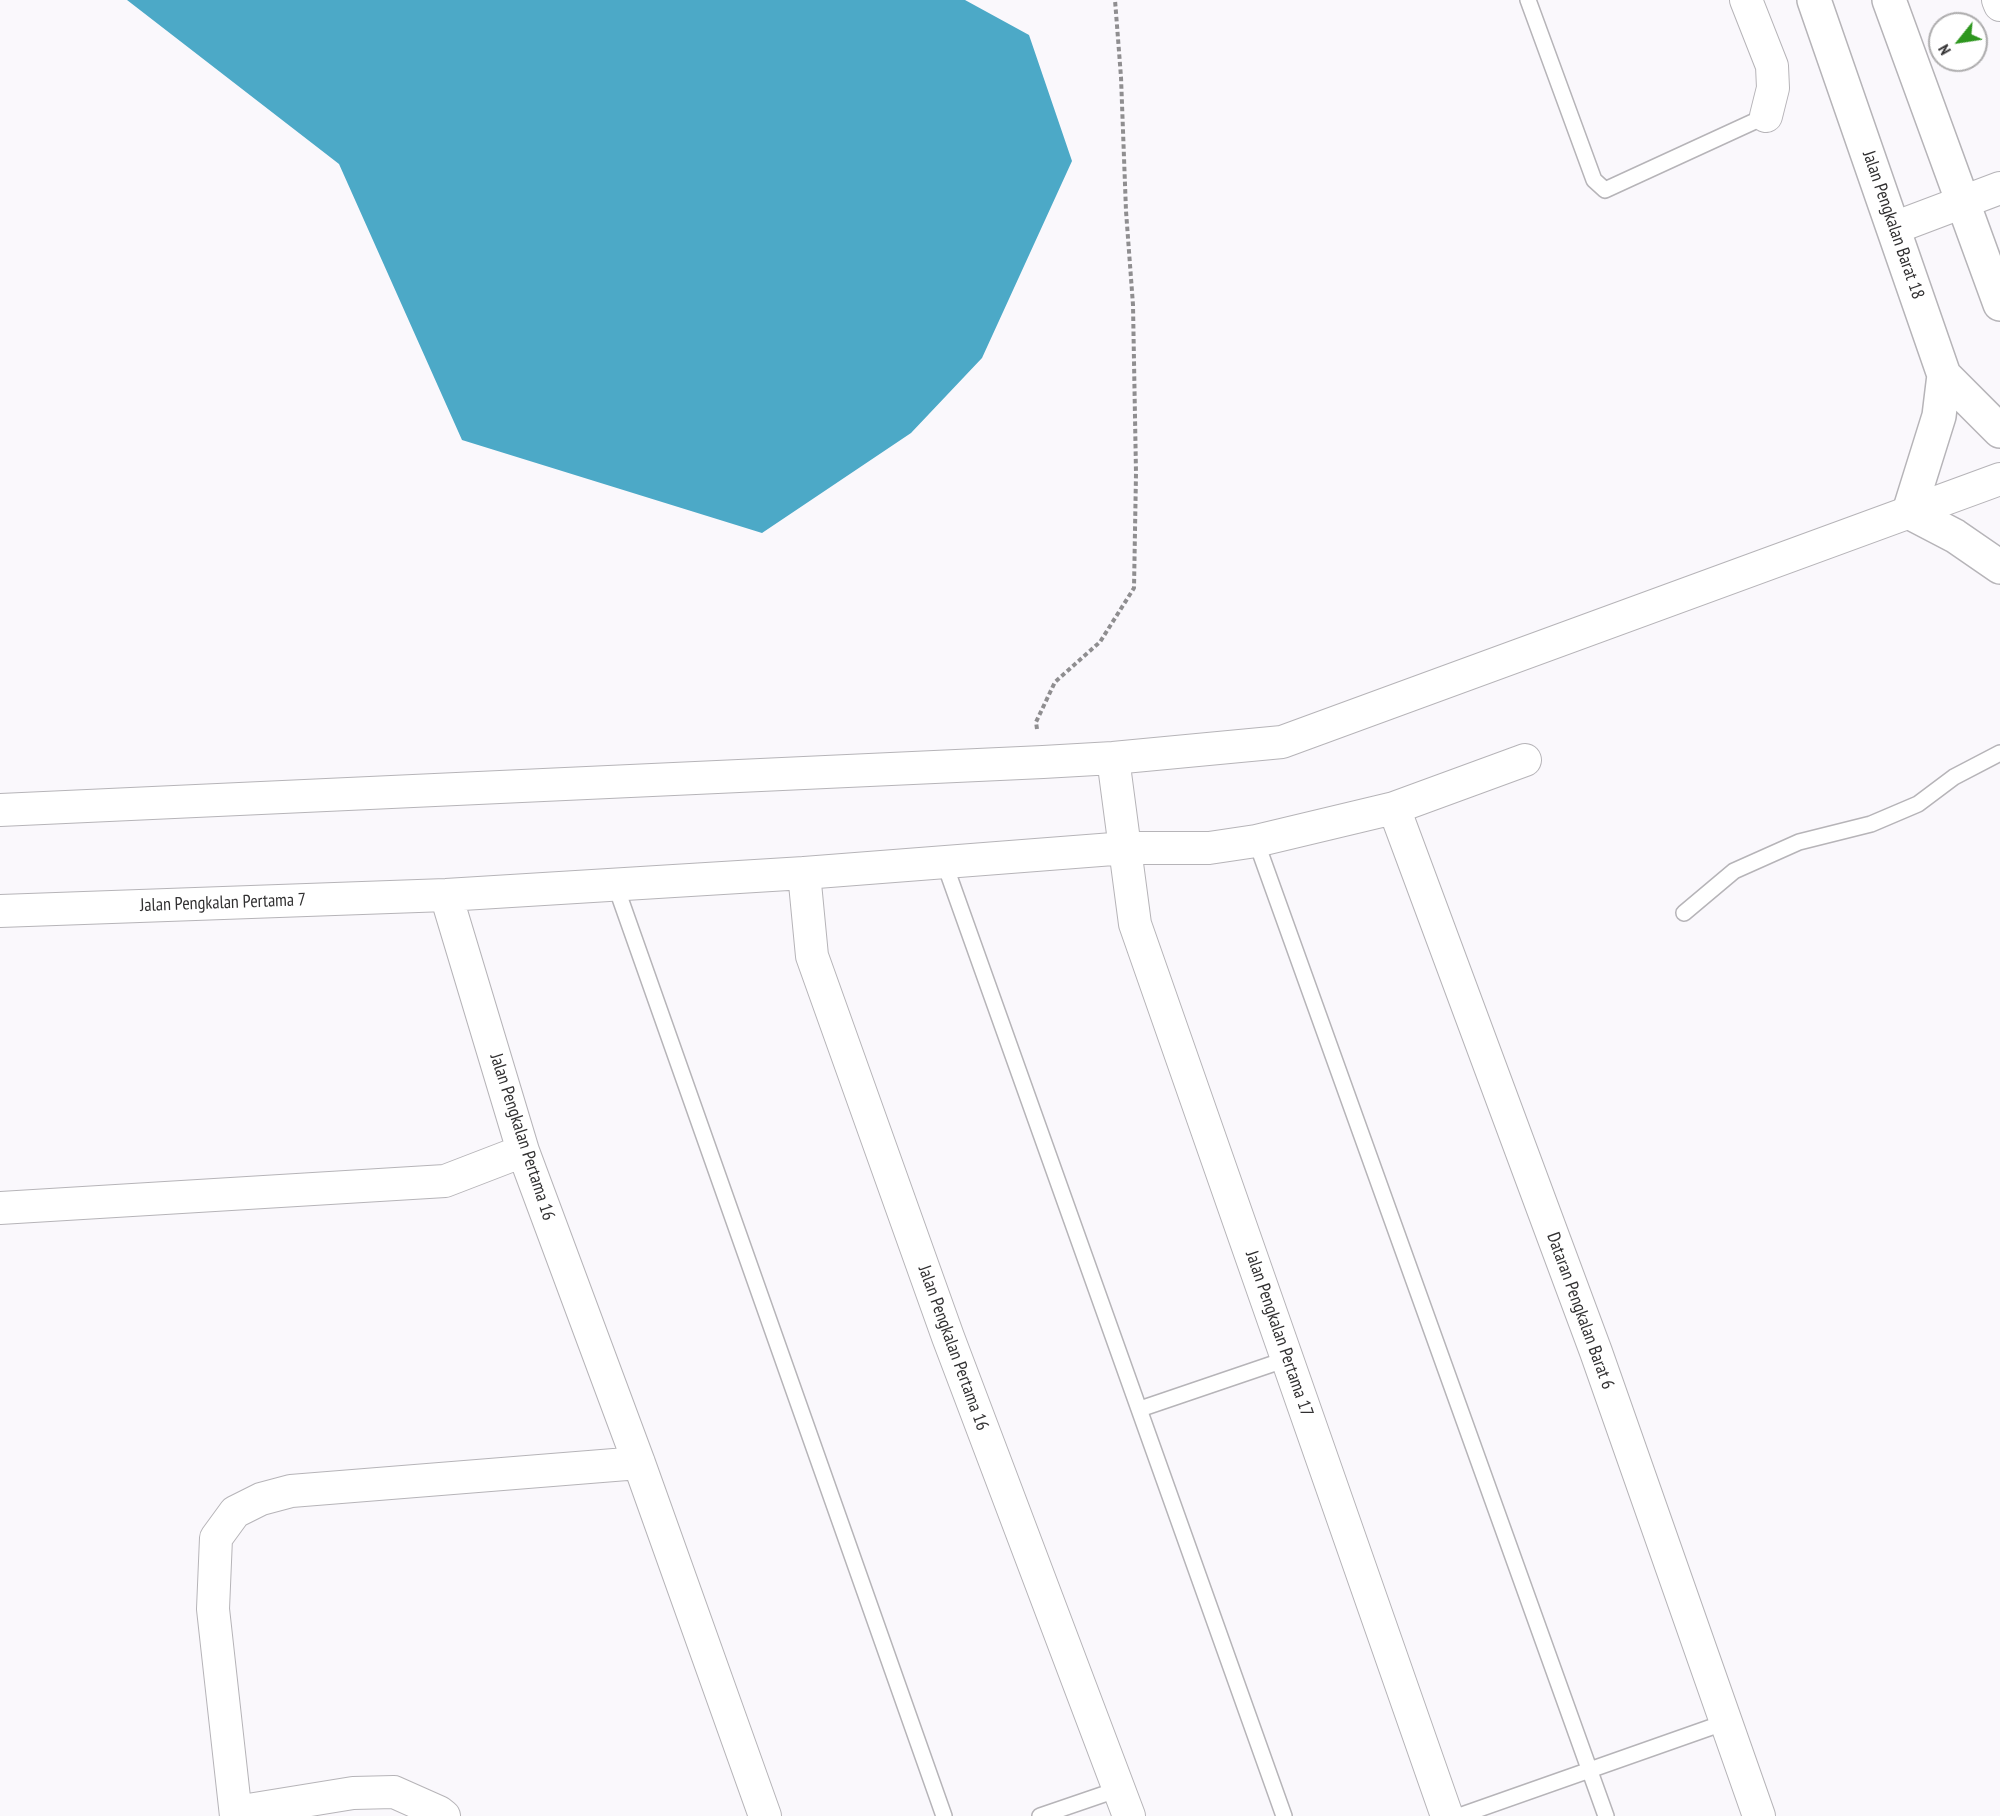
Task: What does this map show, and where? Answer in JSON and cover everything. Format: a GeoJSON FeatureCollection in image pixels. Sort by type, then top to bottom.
{"type":"FeatureCollection","features":[{"type":"Feature","properties":{"kind":"street"},"geometry":{"type":"LineString","coordinates":[[1746,0],[1772,66],[1773,88],[1766,116]]}},
{"type":"Feature","properties":{"kind":"street","name":"Jalan Pengkalan Barat 18"},"geometry":{"type":"LineString","coordinates":[[1814,0],[1944,375],[2000,431]]}},
{"type":"Feature","properties":{"kind":"street"},"geometry":{"type":"LineString","coordinates":[[1890,0],[2000,303]]}},
{"type":"Feature","properties":{"kind":"street"},"geometry":{"type":"LineString","coordinates":[[1998,0],[2000,5]]}},
{"type":"Feature","properties":{"kind":"street"},"geometry":{"type":"LineString","coordinates":[[1894,228],[2000,188]]}},
{"type":"Feature","properties":{"kind":"street"},"geometry":{"type":"LineString","coordinates":[[1909,512],[1939,416],[1944,375]]}},
{"type":"Feature","properties":{"kind":"street"},"geometry":{"type":"LineString","coordinates":[[0,810],[1043,762],[1113,758],[1282,742],[2000,479]]}},
{"type":"Feature","properties":{"kind":"street"},"geometry":{"type":"LineString","coordinates":[[1909,512],[1954,536],[2000,567]]}},
{"type":"Feature","properties":{"kind":"street","name":"Jalan Pengkalan Pertama 17"},"geometry":{"type":"LineString","coordinates":[[1113,758],[1135,924],[1447,1816]]}},
{"type":"Feature","properties":{"kind":"street","name":"Jalan Pengkalan Pertama 7"},"geometry":{"type":"LineString","coordinates":[[0,911],[446,895],[804,873],[1126,848],[1209,848],[1256,841],[1394,808],[1525,760]]}},
{"type":"Feature","properties":{"kind":"street","name":"Dataran Pengkalan Barat 6"},"geometry":{"type":"LineString","coordinates":[[1394,808],[1596,1352],[1759,1816]]}},
{"type":"Feature","properties":{"kind":"street","name":"Jalan Pengkalan Pertama 16"},"geometry":{"type":"LineString","coordinates":[[804,873],[812,956],[952,1348],[1124,1803]]}},
{"type":"Feature","properties":{"kind":"street","name":"Jalan Pengkalan Pertama 16"},"geometry":{"type":"LineString","coordinates":[[446,895],[523,1151],[639,1463],[765,1816]]}},
{"type":"Feature","properties":{"kind":"street"},"geometry":{"type":"LineString","coordinates":[[0,1208],[445,1181],[523,1151]]}},
{"type":"Feature","properties":{"kind":"street"},"geometry":{"type":"LineString","coordinates":[[444,1816],[394,1792],[353,1793],[236,1814],[213,1609],[216,1538],[235,1512],[261,1499],[291,1491],[639,1463]]}},
{"type":"Feature","properties":{"kind":"lane"},"geometry":{"type":"LineString","coordinates":[[1528,0],[1594,180],[1605,190],[1766,116]]}},
{"type":"Feature","properties":{"kind":"lane"},"geometry":{"type":"LineString","coordinates":[[1684,913],[1734,871],[1799,842],[1871,824],[1918,804],[1954,777],[2000,753]]}},
{"type":"Feature","properties":{"kind":"lane"},"geometry":{"type":"LineString","coordinates":[[1256,841],[1606,1816]]}},
{"type":"Feature","properties":{"kind":"lane"},"geometry":{"type":"LineString","coordinates":[[944,862],[1284,1816]]}},
{"type":"Feature","properties":{"kind":"lane"},"geometry":{"type":"LineString","coordinates":[[615,884],[944,1816]]}},
{"type":"Feature","properties":{"kind":"lane"},"geometry":{"type":"LineString","coordinates":[[1140,1409],[1287,1359]]}},
{"type":"Feature","properties":{"kind":"lane"},"geometry":{"type":"LineString","coordinates":[[1459,1816],[1726,1722]]}},
{"type":"Feature","properties":{"kind":"lane"},"geometry":{"type":"LineString","coordinates":[[1040,1816],[1124,1803]]}},
{"type":"Feature","properties":{"kind":"path"},"geometry":{"type":"LineString","coordinates":[[1043,762],[1036,722],[1055,682],[1100,642],[1134,588],[1133,304],[1115,0]]}},
{"type":"Feature","properties":{"kind":"water"},"geometry":{"type":"Polygon","coordinates":[[[127,0],[965,0],[1029,35],[1072,161],[982,358],[911,433],[762,533],[462,440],[339,164],[127,0]]]}}]}
